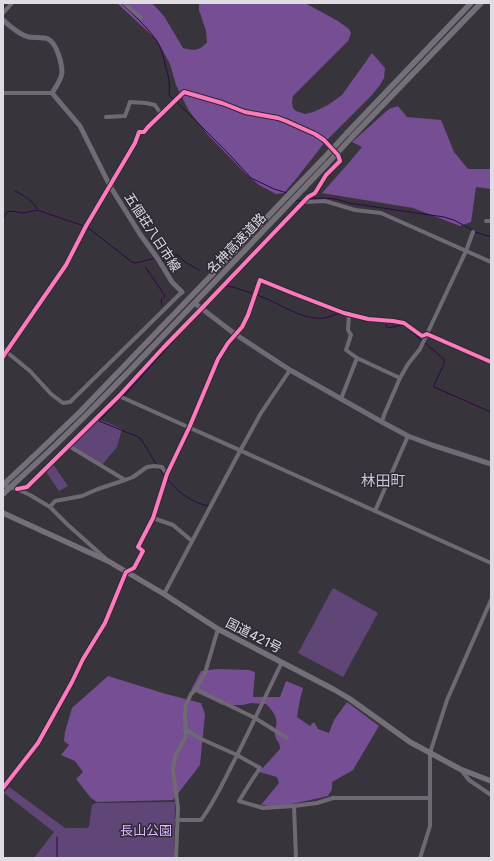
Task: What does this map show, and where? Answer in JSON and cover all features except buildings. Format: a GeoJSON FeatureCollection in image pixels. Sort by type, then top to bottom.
{"type":"FeatureCollection","features":[{"type":"Feature","properties":{"kind":"highway","name":"名神高速道路"},"geometry":{"type":"LineString","coordinates":[[3,494],[85,416],[277,216],[304,183],[325,161],[347,133],[471,3]]}},
{"type":"Feature","properties":{"kind":"highway","name":"名神高速道路"},"geometry":{"type":"LineString","coordinates":[[325,161],[352,138],[481,3]]}},
{"type":"Feature","properties":{"kind":"highway","name":"名神高速道路"},"geometry":{"type":"LineString","coordinates":[[3,485],[42,449],[118,373],[271,212],[304,183]]}},
{"type":"Feature","properties":{"kind":"highway","name":"国道421号"},"geometry":{"type":"LineString","coordinates":[[3,513],[108,560],[218,629],[334,689],[410,742],[460,769],[491,781]]}},
{"type":"Feature","properties":{"kind":"main road"},"geometry":{"type":"LineString","coordinates":[[3,20],[13,29],[27,36],[49,40],[56,46],[62,73],[52,93]]}},
{"type":"Feature","properties":{"kind":"main road","name":"五個荘八日市線"},"geometry":{"type":"LineString","coordinates":[[52,93],[80,126],[110,186],[140,234],[158,258],[172,282],[182,292]]}},
{"type":"Feature","properties":{"kind":"main road"},"geometry":{"type":"LineString","coordinates":[[200,306],[235,334],[290,370],[382,422],[408,436],[491,464]]}},
{"type":"Feature","properties":{"kind":"street"},"geometry":{"type":"LineString","coordinates":[[3,13],[12,3]]}},
{"type":"Feature","properties":{"kind":"street"},"geometry":{"type":"LineString","coordinates":[[124,3],[141,18]]}},
{"type":"Feature","properties":{"kind":"street"},"geometry":{"type":"LineString","coordinates":[[3,357],[4,350],[66,265],[86,226],[135,143],[139,132],[144,132],[184,92],[222,103],[245,112],[278,118],[286,121],[315,134],[324,140],[338,155],[340,161],[326,175],[315,193],[308,197],[200,306],[119,396],[69,446],[27,487],[17,490]]}},
{"type":"Feature","properties":{"kind":"street"},"geometry":{"type":"LineString","coordinates":[[3,94],[52,93]]}},
{"type":"Feature","properties":{"kind":"street"},"geometry":{"type":"LineString","coordinates":[[106,117],[124,116],[130,102],[155,105],[162,114]]}},
{"type":"Feature","properties":{"kind":"street"},"geometry":{"type":"LineString","coordinates":[[304,201],[325,201],[355,210],[381,213],[491,262]]}},
{"type":"Feature","properties":{"kind":"street"},"geometry":{"type":"LineString","coordinates":[[486,221],[491,221]]}},
{"type":"Feature","properties":{"kind":"street"},"geometry":{"type":"LineString","coordinates":[[382,422],[400,378],[408,364],[420,350],[466,251],[473,232]]}},
{"type":"Feature","properties":{"kind":"street"},"geometry":{"type":"LineString","coordinates":[[3,788],[38,743],[83,659],[105,623],[126,572],[134,568],[143,551],[138,547],[154,518],[167,475],[189,428],[218,359],[228,342],[242,326],[248,315],[260,280],[349,315],[368,320],[404,323],[422,336],[427,334],[491,362]]}},
{"type":"Feature","properties":{"kind":"street"},"geometry":{"type":"LineString","coordinates":[[4,350],[30,371],[51,394],[63,403],[70,402],[182,292]]}},
{"type":"Feature","properties":{"kind":"street"},"geometry":{"type":"LineString","coordinates":[[349,315],[348,330],[351,335],[346,350],[357,358],[400,378]]}},
{"type":"Feature","properties":{"kind":"street"},"geometry":{"type":"LineString","coordinates":[[341,399],[357,358]]}},
{"type":"Feature","properties":{"kind":"street"},"geometry":{"type":"LineString","coordinates":[[164,594],[261,413],[290,370]]}},
{"type":"Feature","properties":{"kind":"street"},"geometry":{"type":"LineString","coordinates":[[119,396],[491,563]]}},
{"type":"Feature","properties":{"kind":"street"},"geometry":{"type":"LineString","coordinates":[[375,511],[408,436]]}},
{"type":"Feature","properties":{"kind":"street"},"geometry":{"type":"LineString","coordinates":[[69,446],[125,480]]}},
{"type":"Feature","properties":{"kind":"street"},"geometry":{"type":"LineString","coordinates":[[50,507],[56,501],[82,496],[133,477],[147,467],[162,467],[167,475]]}},
{"type":"Feature","properties":{"kind":"street"},"geometry":{"type":"LineString","coordinates":[[3,485],[17,490],[50,507],[108,560]]}},
{"type":"Feature","properties":{"kind":"street"},"geometry":{"type":"LineString","coordinates":[[154,518],[173,525],[192,541]]}},
{"type":"Feature","properties":{"kind":"street"},"geometry":{"type":"LineString","coordinates":[[420,858],[430,826],[430,753],[447,700],[491,600]]}},
{"type":"Feature","properties":{"kind":"street"},"geometry":{"type":"LineString","coordinates":[[176,858],[178,808],[173,770],[175,756],[186,736],[186,705],[191,694],[196,689],[205,673],[218,629]]}},
{"type":"Feature","properties":{"kind":"street"},"geometry":{"type":"LineString","coordinates":[[177,820],[201,820],[205,815],[219,791],[282,662]]}},
{"type":"Feature","properties":{"kind":"street"},"geometry":{"type":"LineString","coordinates":[[196,689],[255,718],[287,738]]}},
{"type":"Feature","properties":{"kind":"street"},"geometry":{"type":"LineString","coordinates":[[185,729],[199,738],[237,755],[260,768],[239,801],[263,808],[316,803],[333,798],[430,798]]}},
{"type":"Feature","properties":{"kind":"street"},"geometry":{"type":"LineString","coordinates":[[460,769],[468,780],[491,795]]}},
{"type":"Feature","properties":{"kind":"street"},"geometry":{"type":"LineString","coordinates":[[294,806],[296,858]]}},
{"type":"Feature","properties":{"kind":"green space"},"geometry":{"type":"Polygon","coordinates":[[[96,419],[122,429],[117,447],[102,465],[69,446],[96,419]]]}},
{"type":"Feature","properties":{"kind":"green space"},"geometry":{"type":"Polygon","coordinates":[[[52,463],[68,486],[59,491],[45,470],[52,463]]]}},
{"type":"Feature","properties":{"kind":"green space"},"geometry":{"type":"Polygon","coordinates":[[[333,588],[378,613],[343,677],[298,653],[333,588]]]}},
{"type":"Feature","properties":{"kind":"green space","name":"長山公園"},"geometry":{"type":"Polygon","coordinates":[[[9,787],[65,828],[87,828],[89,826],[92,805],[96,803],[175,802],[174,858],[34,858],[54,832],[4,793],[9,787]]]}},
{"type":"Feature","properties":{"kind":"shaded area"},"geometry":{"type":"Polygon","coordinates":[[[117,3],[152,3],[164,16],[183,48],[190,50],[199,49],[207,42],[206,31],[199,10],[199,3],[305,3],[338,21],[349,29],[351,33],[348,41],[293,96],[293,108],[296,111],[305,114],[328,105],[342,95],[372,53],[385,68],[384,78],[371,96],[325,142],[284,193],[276,194],[259,185],[246,174],[208,135],[189,111],[176,85],[170,64],[157,40],[117,3]]]}},
{"type":"Feature","properties":{"kind":"shaded area"},"geometry":{"type":"Polygon","coordinates":[[[398,106],[407,117],[441,120],[454,152],[468,169],[491,169],[491,189],[476,187],[471,222],[460,226],[413,208],[322,193],[362,147],[352,142],[389,109],[398,106]]]}},
{"type":"Feature","properties":{"kind":"shaded area"},"geometry":{"type":"Polygon","coordinates":[[[217,669],[249,670],[255,672],[253,697],[280,697],[286,681],[303,688],[297,717],[310,726],[314,722],[318,729],[329,733],[334,720],[347,702],[379,726],[353,770],[332,782],[332,789],[328,796],[279,807],[261,805],[279,783],[277,777],[259,772],[280,749],[275,734],[275,717],[266,704],[251,703],[243,705],[223,705],[191,690],[201,671],[217,669]]]}},
{"type":"Feature","properties":{"kind":"shaded area"},"geometry":{"type":"Polygon","coordinates":[[[108,676],[201,703],[205,714],[200,765],[173,800],[97,802],[91,798],[76,779],[83,772],[75,761],[61,755],[69,745],[64,741],[72,708],[108,676]]]}},
{"type":"Feature","properties":{"kind":"waterway"},"geometry":{"type":"LineString","coordinates":[[121,3],[148,29],[157,41],[163,54],[169,78],[169,95],[173,99]]}},
{"type":"Feature","properties":{"kind":"waterway"},"geometry":{"type":"LineString","coordinates":[[176,101],[251,178],[274,189],[287,193]]}},
{"type":"Feature","properties":{"kind":"waterway"},"geometry":{"type":"LineString","coordinates":[[15,191],[24,196],[37,209]]}},
{"type":"Feature","properties":{"kind":"waterway"},"geometry":{"type":"LineString","coordinates":[[308,199],[336,199],[349,203],[444,217],[454,220],[472,230]]}},
{"type":"Feature","properties":{"kind":"waterway"},"geometry":{"type":"LineString","coordinates":[[296,200],[303,200]]}},
{"type":"Feature","properties":{"kind":"waterway"},"geometry":{"type":"LineString","coordinates":[[3,219],[7,212],[10,211],[24,213],[37,210],[84,226]]}},
{"type":"Feature","properties":{"kind":"waterway"},"geometry":{"type":"LineString","coordinates":[[87,227],[132,262],[136,263],[155,258]]}},
{"type":"Feature","properties":{"kind":"waterway"},"geometry":{"type":"LineString","coordinates":[[475,232],[491,237]]}},
{"type":"Feature","properties":{"kind":"waterway"},"geometry":{"type":"LineString","coordinates":[[161,260],[162,261],[175,254],[199,270]]}},
{"type":"Feature","properties":{"kind":"waterway"},"geometry":{"type":"LineString","coordinates":[[146,268],[165,296],[161,300],[162,306]]}},
{"type":"Feature","properties":{"kind":"waterway"},"geometry":{"type":"LineString","coordinates":[[224,286],[233,287],[254,294]]}},
{"type":"Feature","properties":{"kind":"waterway"},"geometry":{"type":"LineString","coordinates":[[257,295],[307,317],[325,318],[337,314]]}},
{"type":"Feature","properties":{"kind":"waterway"},"geometry":{"type":"LineString","coordinates":[[357,318],[366,321],[383,322]]}},
{"type":"Feature","properties":{"kind":"waterway"},"geometry":{"type":"LineString","coordinates":[[386,323],[387,328],[403,325],[422,341]]}},
{"type":"Feature","properties":{"kind":"waterway"},"geometry":{"type":"LineString","coordinates":[[124,396],[177,337]]}},
{"type":"Feature","properties":{"kind":"waterway"},"geometry":{"type":"LineString","coordinates":[[425,343],[444,359],[444,364],[434,387],[491,412]]}},
{"type":"Feature","properties":{"kind":"waterway"},"geometry":{"type":"LineString","coordinates":[[120,399],[99,421],[141,439],[156,464]]}},
{"type":"Feature","properties":{"kind":"waterway"},"geometry":{"type":"LineString","coordinates":[[159,469],[165,476]]}},
{"type":"Feature","properties":{"kind":"waterway"},"geometry":{"type":"LineString","coordinates":[[168,480],[176,489],[186,496],[196,502],[208,506]]}},
{"type":"Feature","properties":{"kind":"waterway"},"geometry":{"type":"LineString","coordinates":[[57,837],[57,858]]}},
{"type":"Feature","properties":{"kind":"cycle path"},"geometry":{"type":"LineString","coordinates":[[3,357],[66,265],[86,226],[135,143],[139,132],[144,132],[184,92],[222,103],[245,112],[278,118],[286,121],[315,134],[324,140],[338,155],[340,161],[326,175],[315,193],[308,197],[119,396],[27,487],[17,489]]}},
{"type":"Feature","properties":{"kind":"cycle path"},"geometry":{"type":"LineString","coordinates":[[3,788],[38,743],[83,659],[105,623],[126,572],[134,568],[143,551],[138,547],[153,518],[167,474],[189,428],[218,359],[228,343],[242,327],[248,315],[260,280],[344,313],[368,319],[404,323],[422,336],[427,334],[491,362]]}},
{"type":"Feature","properties":{"kind":"district","name":"林田町"},"geometry":{"type":"Point","coordinates":[383,480]}}]}
